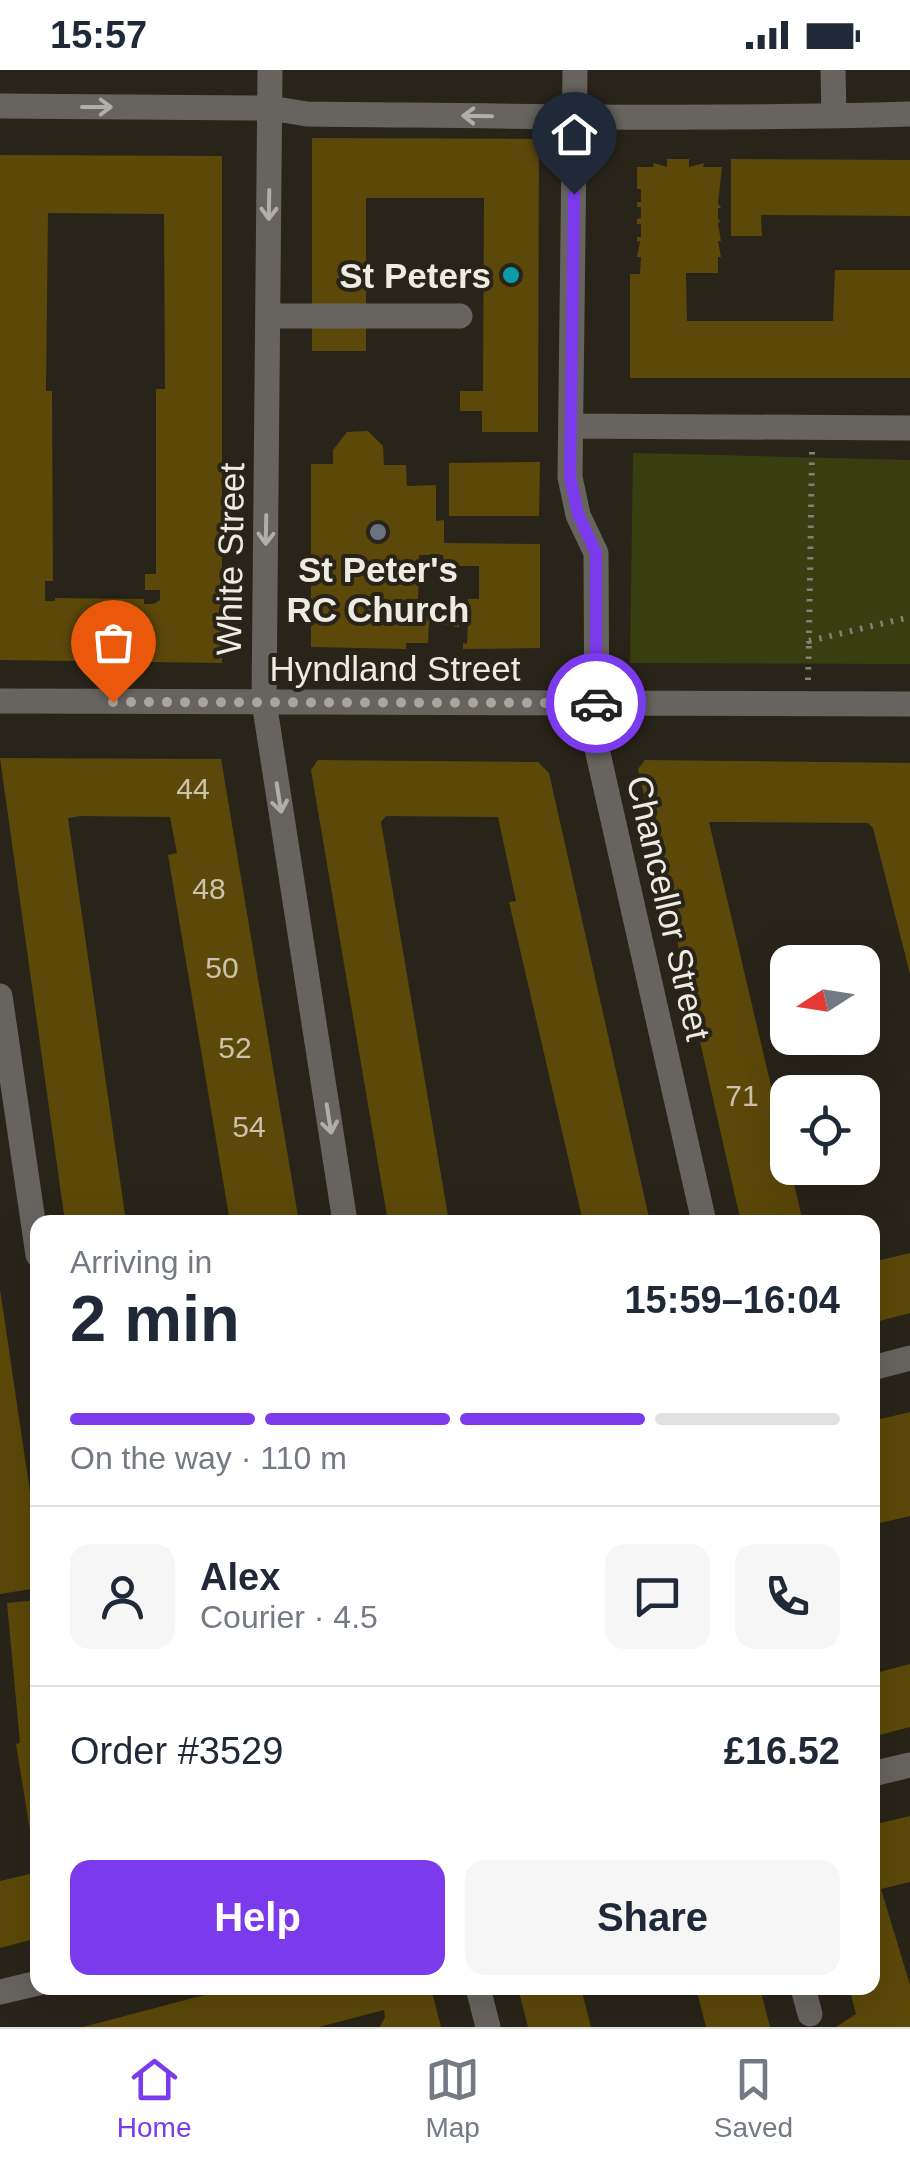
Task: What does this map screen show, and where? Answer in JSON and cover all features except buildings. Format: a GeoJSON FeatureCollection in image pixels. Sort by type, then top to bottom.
{"type":"FeatureCollection","features":[{"type":"Feature","properties":{"kind":"street","name":"White Street"},"geometry":{"type":"LineString","coordinates":[[270,70],[264,702],[344,1215]]}},
{"type":"Feature","properties":{"kind":"street","name":"Chancellor Street"},"geometry":{"type":"LineString","coordinates":[[575,70],[572,496],[596,553],[597,749],[702,1215]]}},
{"type":"Feature","properties":{"kind":"street"},"geometry":{"type":"LineString","coordinates":[[834,70],[834,116]]}},
{"type":"Feature","properties":{"kind":"street"},"geometry":{"type":"LineString","coordinates":[[0,106],[270,108],[307,114],[574,117],[910,114]]}},
{"type":"Feature","properties":{"kind":"street"},"geometry":{"type":"LineString","coordinates":[[268,316],[460,316]]}},
{"type":"Feature","properties":{"kind":"street"},"geometry":{"type":"LineString","coordinates":[[572,426],[910,428]]}},
{"type":"Feature","properties":{"kind":"street","name":"Hyndland Street"},"geometry":{"type":"LineString","coordinates":[[0,701],[910,704]]}},
{"type":"Feature","properties":{"kind":"street"},"geometry":{"type":"LineString","coordinates":[[0,996],[32,1215]]}},
{"type":"Feature","properties":{"kind":"street"},"geometry":{"type":"LineString","coordinates":[[0,1149],[26,1171]]}},
{"type":"Feature","properties":{"kind":"street"},"geometry":{"type":"LineString","coordinates":[[880,1366],[910,1358]]}},
{"type":"Feature","properties":{"kind":"street"},"geometry":{"type":"LineString","coordinates":[[880,1772],[910,1764]]}},
{"type":"Feature","properties":{"kind":"street"},"geometry":{"type":"LineString","coordinates":[[0,1992],[30,1985]]}},
{"type":"Feature","properties":{"kind":"street"},"geometry":{"type":"LineString","coordinates":[[480,1995],[488,2027]]}},
{"type":"Feature","properties":{"kind":"street"},"geometry":{"type":"LineString","coordinates":[[805,1995],[810,2014]]}},
{"type":"Feature","properties":{"kind":"path"},"geometry":{"type":"LineString","coordinates":[[812,427],[808,641],[910,617]]}},
{"type":"Feature","properties":{"kind":"green space"},"geometry":{"type":"Polygon","coordinates":[[[633,453],[910,460],[910,664],[630,663],[633,453]]]}},
{"type":"Feature","properties":{"kind":"way so far"},"geometry":{"type":"LineString","coordinates":[[113,702],[596,703]]}},
{"type":"Feature","properties":{"kind":"place","name":"St Peters"},"geometry":{"type":"Point","coordinates":[511,275]}},
{"type":"Feature","properties":{"kind":"place","name":"St Peter's RC Church"},"geometry":{"type":"Point","coordinates":[378,532]}},
{"type":"Feature","properties":{"kind":"route"},"geometry":{"type":"LineString","coordinates":[[574,194],[570,477],[578,514],[596,553],[596,703]]}}]}
